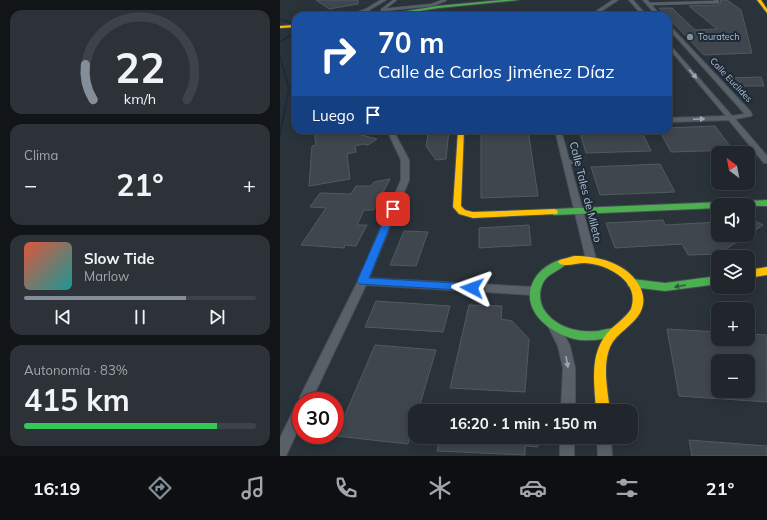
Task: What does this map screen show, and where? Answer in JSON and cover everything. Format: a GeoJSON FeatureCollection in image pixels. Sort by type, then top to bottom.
{"type":"FeatureCollection","features":[{"type":"Feature","properties":{"kind":"main road"},"geometry":{"type":"LineString","coordinates":[[403,12],[516,0]]}},
{"type":"Feature","properties":{"kind":"main road"},"geometry":{"type":"LineString","coordinates":[[760,0],[767,12]]}},
{"type":"Feature","properties":{"kind":"main road"},"geometry":{"type":"LineString","coordinates":[[764,0],[767,9]]}},
{"type":"Feature","properties":{"kind":"main road"},"geometry":{"type":"LineString","coordinates":[[280,27],[292,26]]}},
{"type":"Feature","properties":{"kind":"main road"},"geometry":{"type":"LineString","coordinates":[[461,134],[457,207],[460,211],[473,215],[767,202]]}},
{"type":"Feature","properties":{"kind":"main road"},"geometry":{"type":"LineString","coordinates":[[592,259],[608,263],[622,272],[632,283],[638,296],[637,310],[629,322],[615,332],[600,336],[584,336],[568,333],[554,326],[542,316],[535,304],[533,291],[537,279],[546,269],[567,260],[592,259]]}},
{"type":"Feature","properties":{"kind":"main road"},"geometry":{"type":"LineString","coordinates":[[755,273],[767,271]]}},
{"type":"Feature","properties":{"kind":"main road"},"geometry":{"type":"LineString","coordinates":[[632,283],[649,286],[673,287],[711,281]]}},
{"type":"Feature","properties":{"kind":"main road"},"geometry":{"type":"LineString","coordinates":[[603,404],[602,370],[605,347],[615,332]]}},
{"type":"Feature","properties":{"kind":"street"},"geometry":{"type":"LineString","coordinates":[[364,12],[384,0]]}},
{"type":"Feature","properties":{"kind":"street"},"geometry":{"type":"LineString","coordinates":[[645,0],[656,12]]}},
{"type":"Feature","properties":{"kind":"street"},"geometry":{"type":"LineString","coordinates":[[597,12],[614,1],[628,1],[641,12]]}},
{"type":"Feature","properties":{"kind":"street","name":"Calle Euclides"},"geometry":{"type":"LineString","coordinates":[[672,30],[720,93],[730,118],[749,115],[748,112],[720,93],[672,48]]}},
{"type":"Feature","properties":{"kind":"street"},"geometry":{"type":"LineString","coordinates":[[672,120],[730,118],[767,161]]}},
{"type":"Feature","properties":{"kind":"street"},"geometry":{"type":"LineString","coordinates":[[309,392],[362,281],[405,180],[405,160],[392,134]]}},
{"type":"Feature","properties":{"kind":"street","name":"Calle Tales de Mileto"},"geometry":{"type":"LineString","coordinates":[[559,134],[592,259]]}},
{"type":"Feature","properties":{"kind":"street"},"geometry":{"type":"LineString","coordinates":[[362,281],[533,291]]}},
{"type":"Feature","properties":{"kind":"street"},"geometry":{"type":"LineString","coordinates":[[554,326],[564,346],[568,368],[568,404]]}},
{"type":"Feature","properties":{"kind":"street"},"geometry":{"type":"LineString","coordinates":[[280,453],[292,428]]}},
{"type":"Feature","properties":{"kind":"street"},"geometry":{"type":"LineString","coordinates":[[567,444],[567,456]]}},
{"type":"Feature","properties":{"kind":"street"},"geometry":{"type":"LineString","coordinates":[[604,444],[605,456]]}},
{"type":"Feature","properties":{"kind":"lane"},"geometry":{"type":"LineString","coordinates":[[395,0],[382,10],[432,5],[445,0]]}},
{"type":"Feature","properties":{"kind":"lane"},"geometry":{"type":"LineString","coordinates":[[649,4],[718,2],[715,0]]}},
{"type":"Feature","properties":{"kind":"lane"},"geometry":{"type":"LineString","coordinates":[[567,162],[578,162]]}},
{"type":"Feature","properties":{"kind":"building"},"geometry":{"type":"Polygon","coordinates":[[[316,0],[358,0],[358,4],[329,9],[316,0]]]}},
{"type":"Feature","properties":{"kind":"building"},"geometry":{"type":"Polygon","coordinates":[[[720,0],[727,0],[741,10],[752,53],[704,55],[672,22],[672,12],[663,12],[659,8],[672,8],[695,30],[717,29],[689,6],[718,5],[721,3],[720,0]]]}},
{"type":"Feature","properties":{"kind":"building"},"geometry":{"type":"Polygon","coordinates":[[[761,77],[764,86],[735,86],[728,78],[761,77]]]}},
{"type":"Feature","properties":{"kind":"building"},"geometry":{"type":"Polygon","coordinates":[[[715,126],[730,146],[711,146],[711,151],[671,152],[661,134],[672,134],[672,128],[715,126]]]}},
{"type":"Feature","properties":{"kind":"building"},"geometry":{"type":"Polygon","coordinates":[[[315,134],[358,134],[377,139],[368,145],[363,144],[355,146],[356,152],[347,154],[350,179],[309,186],[312,146],[316,145],[315,134]]]}},
{"type":"Feature","properties":{"kind":"building"},"geometry":{"type":"Polygon","coordinates":[[[428,134],[449,134],[446,159],[436,160],[426,146],[428,134]]]}},
{"type":"Feature","properties":{"kind":"building"},"geometry":{"type":"Polygon","coordinates":[[[481,134],[529,134],[538,196],[481,198],[481,134]]]}},
{"type":"Feature","properties":{"kind":"building"},"geometry":{"type":"Polygon","coordinates":[[[580,134],[643,134],[651,151],[586,153],[580,134]]]}},
{"type":"Feature","properties":{"kind":"building"},"geometry":{"type":"Polygon","coordinates":[[[660,164],[675,192],[600,195],[591,167],[660,164]]]}},
{"type":"Feature","properties":{"kind":"building"},"geometry":{"type":"Polygon","coordinates":[[[390,179],[374,210],[364,210],[357,225],[367,225],[356,246],[345,245],[344,248],[301,245],[326,208],[310,207],[320,193],[351,194],[356,186],[371,186],[374,182],[390,179]]]}},
{"type":"Feature","properties":{"kind":"building"},"geometry":{"type":"Polygon","coordinates":[[[663,220],[665,225],[711,222],[711,242],[737,242],[725,250],[711,250],[711,254],[688,255],[682,244],[615,248],[606,223],[663,220]]]}},
{"type":"Feature","properties":{"kind":"building"},"geometry":{"type":"Polygon","coordinates":[[[755,221],[763,225],[755,230],[755,221]]]}},
{"type":"Feature","properties":{"kind":"building"},"geometry":{"type":"Polygon","coordinates":[[[529,225],[531,245],[479,248],[479,228],[529,225]]]}},
{"type":"Feature","properties":{"kind":"building"},"geometry":{"type":"Polygon","coordinates":[[[404,231],[428,232],[416,266],[390,265],[404,231]]]}},
{"type":"Feature","properties":{"kind":"building"},"geometry":{"type":"Polygon","coordinates":[[[376,301],[450,306],[443,332],[365,327],[376,301]]]}},
{"type":"Feature","properties":{"kind":"building"},"geometry":{"type":"Polygon","coordinates":[[[469,305],[502,306],[501,319],[512,321],[529,339],[525,392],[450,388],[469,305]]]}},
{"type":"Feature","properties":{"kind":"building"},"geometry":{"type":"Polygon","coordinates":[[[667,329],[711,332],[711,346],[755,346],[755,334],[767,335],[767,402],[679,396],[667,329]]]}},
{"type":"Feature","properties":{"kind":"building"},"geometry":{"type":"Polygon","coordinates":[[[375,345],[436,350],[420,404],[408,404],[408,444],[344,437],[344,417],[375,345]]]}},
{"type":"Feature","properties":{"kind":"building"},"geometry":{"type":"Polygon","coordinates":[[[689,440],[767,446],[767,456],[692,456],[689,440]]]}},
{"type":"Feature","properties":{"kind":"building"},"geometry":{"type":"Polygon","coordinates":[[[438,444],[538,444],[538,447],[525,446],[525,455],[437,451],[438,444]]]}},
{"type":"Feature","properties":{"kind":"waterway"},"geometry":{"type":"LineString","coordinates":[[280,19],[292,24]]}},
{"type":"Feature","properties":{"kind":"waterway"},"geometry":{"type":"LineString","coordinates":[[280,42],[292,34]]}},
{"type":"Feature","properties":{"kind":"waterway"},"geometry":{"type":"LineString","coordinates":[[280,56],[289,89],[283,119]]}},
{"type":"Feature","properties":{"kind":"waterway"},"geometry":{"type":"LineString","coordinates":[[280,135],[283,118]]}},
{"type":"Feature","properties":{"kind":"traffic: fast"},"geometry":{"type":"LineString","coordinates":[[405,12],[438,7],[516,0]]}},
{"type":"Feature","properties":{"kind":"traffic: fast"},"geometry":{"type":"LineString","coordinates":[[554,212],[767,203]]}},
{"type":"Feature","properties":{"kind":"traffic: fast"},"geometry":{"type":"LineString","coordinates":[[563,262],[550,269],[540,278],[535,287],[534,297],[537,307],[544,317],[553,325],[572,334],[590,336],[615,332]]}},
{"type":"Feature","properties":{"kind":"traffic: fast"},"geometry":{"type":"LineString","coordinates":[[632,283],[665,287],[711,281]]}},
{"type":"Feature","properties":{"kind":"traffic: slow"},"geometry":{"type":"LineString","coordinates":[[759,0],[767,12]]}},
{"type":"Feature","properties":{"kind":"traffic: slow"},"geometry":{"type":"LineString","coordinates":[[280,27],[292,26]]}},
{"type":"Feature","properties":{"kind":"traffic: slow"},"geometry":{"type":"LineString","coordinates":[[461,134],[457,207],[462,212],[473,215],[554,212]]}},
{"type":"Feature","properties":{"kind":"traffic: slow"},"geometry":{"type":"LineString","coordinates":[[563,262],[574,260],[600,262],[624,273],[632,282],[638,293],[638,305],[636,310],[630,319],[609,339],[602,356],[600,374],[602,404]]}},
{"type":"Feature","properties":{"kind":"traffic: slow"},"geometry":{"type":"LineString","coordinates":[[755,273],[767,271]]}},
{"type":"Feature","properties":{"kind":"place","name":"Touratech"},"geometry":{"type":"Point","coordinates":[690,37]}},
{"type":"Feature","properties":{"kind":"route"},"geometry":{"type":"LineString","coordinates":[[393,209],[362,281],[472,288]]}}]}
